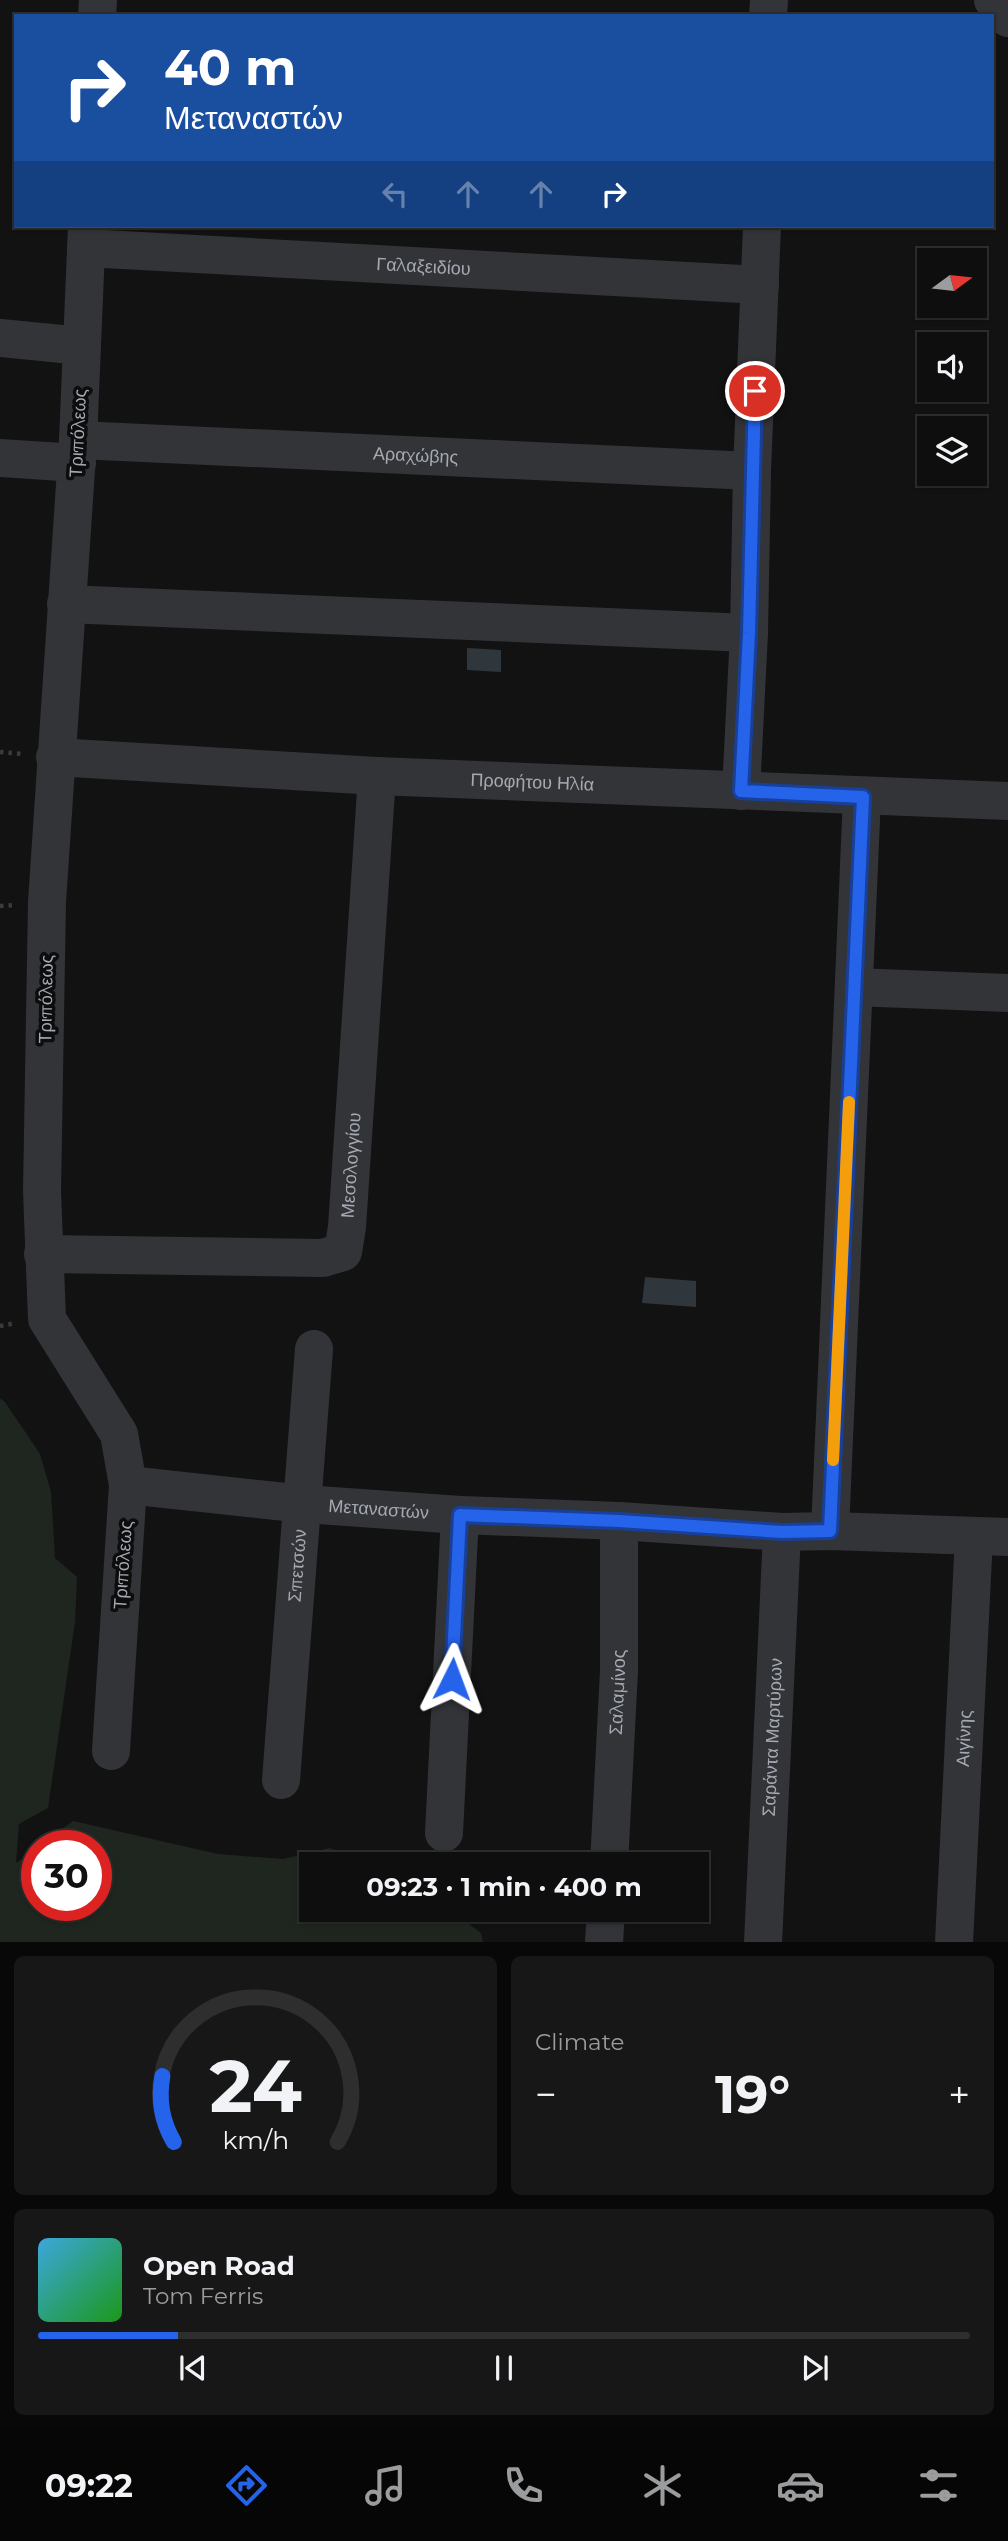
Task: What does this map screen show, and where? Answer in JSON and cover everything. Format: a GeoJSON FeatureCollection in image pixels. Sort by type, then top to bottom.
{"type":"FeatureCollection","features":[{"type":"Feature","properties":{"kind":"street"},"geometry":{"type":"LineString","coordinates":[[993,0],[1008,18]]}},
{"type":"Feature","properties":{"kind":"street"},"geometry":{"type":"LineString","coordinates":[[741,791],[749,633],[751,471],[762,228]]}},
{"type":"Feature","properties":{"kind":"street","name":"Γαλαξειδίου"},"geometry":{"type":"LineString","coordinates":[[86,237],[760,285]]}},
{"type":"Feature","properties":{"kind":"street","name":"Τριπόλεως"},"geometry":{"type":"LineString","coordinates":[[86,237],[77,451],[47,902],[43,1254],[47,1319],[119,1434],[128,1485],[111,1751]]}},
{"type":"Feature","properties":{"kind":"street"},"geometry":{"type":"LineString","coordinates":[[0,338],[82,346]]}},
{"type":"Feature","properties":{"kind":"street","name":"Αραχώβης"},"geometry":{"type":"LineString","coordinates":[[0,458],[77,451],[751,471]]}},
{"type":"Feature","properties":{"kind":"street"},"geometry":{"type":"LineString","coordinates":[[66,604],[749,633]]}},
{"type":"Feature","properties":{"kind":"street","name":"Προφήτου Ηλία"},"geometry":{"type":"LineString","coordinates":[[55,757],[377,776],[1008,801]]}},
{"type":"Feature","properties":{"kind":"street","name":"Μεσολογγίου"},"geometry":{"type":"LineString","coordinates":[[43,1254],[323,1258],[343,1252],[347,1227],[377,776]]}},
{"type":"Feature","properties":{"kind":"street"},"geometry":{"type":"LineString","coordinates":[[830,1531],[863,797]]}},
{"type":"Feature","properties":{"kind":"street"},"geometry":{"type":"LineString","coordinates":[[854,987],[1008,993]]}},
{"type":"Feature","properties":{"kind":"street","name":"Σπετσών"},"geometry":{"type":"LineString","coordinates":[[281,1780],[314,1349]]}},
{"type":"Feature","properties":{"kind":"street","name":"Μεταναστών"},"geometry":{"type":"LineString","coordinates":[[128,1485],[304,1504],[460,1515],[619,1521],[782,1532],[991,1536]]}},
{"type":"Feature","properties":{"kind":"street"},"geometry":{"type":"LineString","coordinates":[[444,1833],[460,1515]]}},
{"type":"Feature","properties":{"kind":"street","name":"Σαλαμίνος"},"geometry":{"type":"LineString","coordinates":[[610,1852],[619,1671],[619,1521]]}},
{"type":"Feature","properties":{"kind":"street","name":"Σαράντα Μαρτύρων"},"geometry":{"type":"LineString","coordinates":[[763,1942],[782,1532]]}},
{"type":"Feature","properties":{"kind":"street","name":"Αιγίνης"},"geometry":{"type":"LineString","coordinates":[[954,1942],[991,1536]]}},
{"type":"Feature","properties":{"kind":"street"},"geometry":{"type":"LineString","coordinates":[[604,1942],[605,1922]]}},
{"type":"Feature","properties":{"kind":"shaded area"},"geometry":{"type":"Polygon","coordinates":[[[467,648],[501,650],[501,672],[467,670],[467,648]]]}},
{"type":"Feature","properties":{"kind":"shaded area"},"geometry":{"type":"Polygon","coordinates":[[[645,1277],[696,1281],[696,1307],[642,1303],[645,1277]]]}},
{"type":"Feature","properties":{"kind":"shaded area"},"geometry":{"type":"Polygon","coordinates":[[[0,1398],[40,1454],[51,1492],[55,1558],[77,1577],[75,1622],[48,1808],[19,1824],[16,1863],[21,1859],[21,1921],[112,1921],[112,1830],[61,1830],[73,1821],[218,1854],[283,1859],[299,1855],[299,1922],[466,1922],[481,1933],[483,1942],[0,1942],[0,1398]]]}},
{"type":"Feature","properties":{"kind":"shaded area"},"geometry":{"type":"Polygon","coordinates":[[[330,1848],[340,1852],[313,1852],[330,1848]]]}},
{"type":"Feature","properties":{"kind":"slow traffic"},"geometry":{"type":"LineString","coordinates":[[833,1460],[849,1102]]}},
{"type":"Feature","properties":{"kind":"route"},"geometry":{"type":"LineString","coordinates":[[452,1679],[460,1515],[619,1521],[782,1532],[830,1531],[863,797],[741,791],[749,633],[755,391]]}}]}
